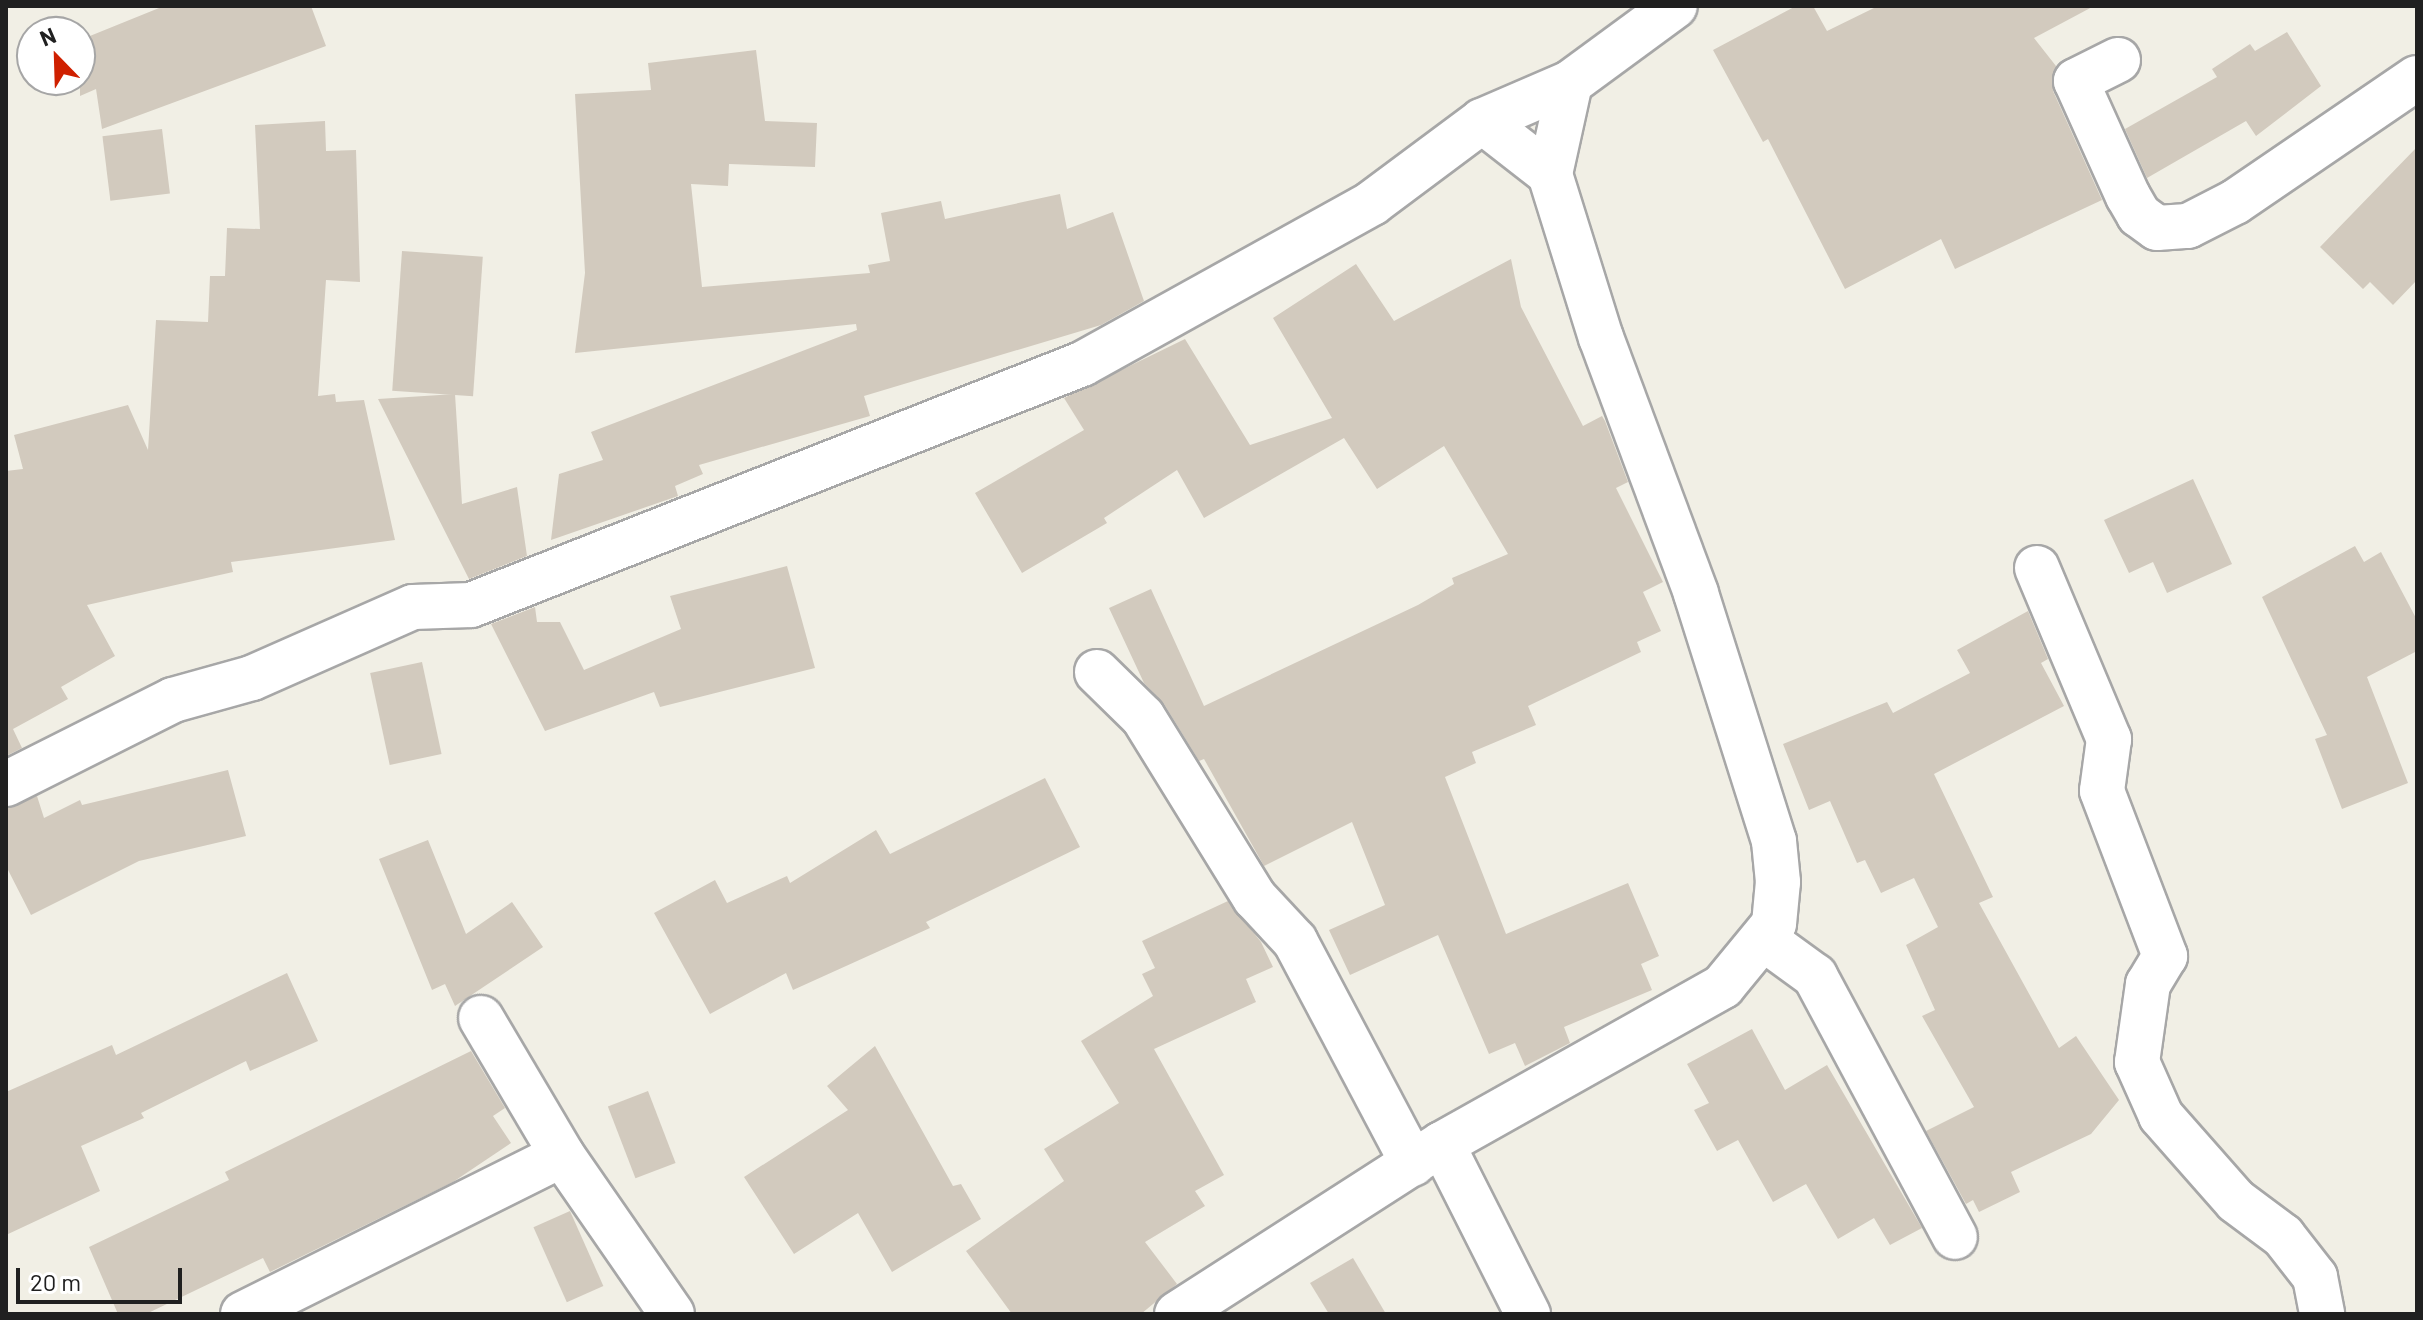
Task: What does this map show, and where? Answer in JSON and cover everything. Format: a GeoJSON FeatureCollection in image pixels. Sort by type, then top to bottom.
{"type":"FeatureCollection","features":[{"type":"Feature","properties":{"kind":"street"},"geometry":{"type":"LineString","coordinates":[[6,784],[173,700],[252,678],[413,607],[471,605],[1082,364],[1372,203],[1482,121],[1570,83],[1675,6]]}},
{"type":"Feature","properties":{"kind":"street"},"geometry":{"type":"LineString","coordinates":[[2118,60],[2076,81],[2128,196],[2139,215],[2157,228],[2188,226],[2235,202],[2417,78]]}},
{"type":"Feature","properties":{"kind":"street"},"geometry":{"type":"LineString","coordinates":[[1177,1314],[1428,1154],[1723,986],[1774,924],[1778,882],[1774,841],[1696,593],[1601,338],[1550,174],[1570,83]]}},
{"type":"Feature","properties":{"kind":"street"},"geometry":{"type":"LineString","coordinates":[[1482,121],[1550,174]]}},
{"type":"Feature","properties":{"kind":"street"},"geometry":{"type":"LineString","coordinates":[[2037,568],[2109,739],[2102,791],[2165,956],[2148,984],[2137,1062],[2161,1116],[2236,1201],[2283,1236],[2315,1277],[2322,1314]]}},
{"type":"Feature","properties":{"kind":"street"},"geometry":{"type":"LineString","coordinates":[[1097,672],[1143,717],[1255,898],[1295,941],[1528,1314]]}},
{"type":"Feature","properties":{"kind":"street"},"geometry":{"type":"LineString","coordinates":[[1764,939],[1815,976],[1955,1237]]}},
{"type":"Feature","properties":{"kind":"street"},"geometry":{"type":"LineString","coordinates":[[481,1018],[562,1155],[672,1314]]}},
{"type":"Feature","properties":{"kind":"street"},"geometry":{"type":"LineString","coordinates":[[243,1314],[562,1155]]}},
{"type":"Feature","properties":{"kind":"building"},"geometry":{"type":"Polygon","coordinates":[[[164,6],[311,6],[326,46],[102,129],[96,89],[96,34],[164,6]]]}},
{"type":"Feature","properties":{"kind":"building"},"geometry":{"type":"Polygon","coordinates":[[[1796,6],[1813,6],[1827,31],[1878,6],[2094,6],[2034,38],[2056,66],[2053,91],[2102,200],[1955,269],[1941,239],[1845,289],[1768,139],[1763,142],[1713,50],[1796,6]]]}},
{"type":"Feature","properties":{"kind":"building"},"geometry":{"type":"Polygon","coordinates":[[[2287,32],[2321,86],[2256,136],[2246,121],[2147,178],[2125,129],[2217,77],[2212,69],[2250,44],[2255,51],[2287,32]]]}},
{"type":"Feature","properties":{"kind":"building"},"geometry":{"type":"Polygon","coordinates":[[[756,50],[765,121],[817,123],[815,167],[729,164],[728,186],[691,184],[702,287],[870,273],[868,265],[890,261],[881,213],[941,201],[945,219],[1060,194],[1067,229],[1113,212],[1144,301],[1101,325],[864,396],[870,416],[699,465],[703,474],[675,486],[678,496],[551,540],[559,474],[603,460],[591,432],[857,330],[856,324],[575,353],[585,273],[575,94],[651,90],[648,63],[756,50]]]}},
{"type":"Feature","properties":{"kind":"building"},"geometry":{"type":"Polygon","coordinates":[[[325,121],[326,151],[356,150],[360,282],[326,280],[318,396],[335,394],[336,402],[364,400],[395,540],[231,562],[233,572],[87,605],[115,656],[61,687],[68,699],[13,729],[22,748],[6,756],[6,471],[23,469],[14,435],[128,405],[148,450],[156,320],[208,322],[210,276],[225,276],[227,228],[260,229],[255,125],[325,121]]]}},
{"type":"Feature","properties":{"kind":"building"},"geometry":{"type":"Polygon","coordinates":[[[162,129],[170,194],[110,201],[102,136],[162,129]]]}},
{"type":"Feature","properties":{"kind":"building"},"geometry":{"type":"Polygon","coordinates":[[[2417,147],[2417,280],[2393,305],[2370,282],[2363,289],[2320,247],[2417,147]]]}},
{"type":"Feature","properties":{"kind":"building"},"geometry":{"type":"Polygon","coordinates":[[[402,251],[483,257],[473,396],[392,391],[402,251]]]}},
{"type":"Feature","properties":{"kind":"building"},"geometry":{"type":"Polygon","coordinates":[[[1511,259],[1521,307],[1583,426],[1602,416],[1605,421],[1628,482],[1616,488],[1663,582],[1643,592],[1661,631],[1637,642],[1641,652],[1528,706],[1536,725],[1472,752],[1476,763],[1445,777],[1506,934],[1628,883],[1659,956],[1641,964],[1652,990],[1564,1027],[1570,1043],[1525,1066],[1515,1043],[1489,1054],[1438,935],[1350,975],[1329,930],[1385,905],[1352,822],[1264,866],[1204,759],[1199,761],[1164,704],[1144,683],[1109,608],[1151,589],[1204,706],[1418,605],[1454,584],[1452,578],[1508,554],[1444,446],[1377,489],[1344,438],[1204,518],[1177,470],[1104,518],[1107,523],[1022,573],[975,493],[1084,430],[1064,398],[1185,339],[1250,445],[1332,418],[1273,318],[1356,264],[1394,321],[1511,259]]]}},
{"type":"Feature","properties":{"kind":"building"},"geometry":{"type":"Polygon","coordinates":[[[455,394],[462,504],[517,487],[527,556],[469,579],[378,399],[455,394]]]}},
{"type":"Feature","properties":{"kind":"building"},"geometry":{"type":"Polygon","coordinates":[[[2193,479],[2232,564],[2167,593],[2153,562],[2129,573],[2104,520],[2193,479]]]}},
{"type":"Feature","properties":{"kind":"building"},"geometry":{"type":"Polygon","coordinates":[[[2355,546],[2364,562],[2381,552],[2417,620],[2417,651],[2367,677],[2408,783],[2342,809],[2315,739],[2327,735],[2262,597],[2355,546]]]}},
{"type":"Feature","properties":{"kind":"building"},"geometry":{"type":"Polygon","coordinates":[[[787,566],[815,668],[660,707],[654,692],[545,731],[491,624],[535,607],[537,622],[560,622],[584,670],[681,629],[670,596],[787,566]]]}},
{"type":"Feature","properties":{"kind":"building"},"geometry":{"type":"Polygon","coordinates":[[[2028,611],[2048,659],[2041,663],[2064,706],[1934,774],[1993,897],[1979,903],[2059,1048],[2076,1036],[2119,1100],[2091,1134],[2011,1172],[2020,1192],[1979,1212],[1973,1200],[1966,1204],[1926,1131],[1974,1107],[1922,1016],[1935,1010],[1906,945],[1938,927],[1914,878],[1881,893],[1865,860],[1857,863],[1830,801],[1809,810],[1783,744],[1887,702],[1893,713],[1970,673],[1957,650],[2028,611]]]}},
{"type":"Feature","properties":{"kind":"building"},"geometry":{"type":"Polygon","coordinates":[[[422,662],[442,754],[390,765],[370,673],[422,662]]]}},
{"type":"Feature","properties":{"kind":"building"},"geometry":{"type":"Polygon","coordinates":[[[228,770],[246,836],[139,861],[31,915],[6,866],[6,809],[37,796],[44,818],[80,800],[82,805],[228,770]]]}},
{"type":"Feature","properties":{"kind":"building"},"geometry":{"type":"Polygon","coordinates":[[[1045,778],[1080,847],[926,922],[930,928],[793,990],[786,973],[710,1014],[654,913],[715,880],[727,903],[787,876],[790,883],[876,830],[890,854],[1045,778]]]}},
{"type":"Feature","properties":{"kind":"building"},"geometry":{"type":"Polygon","coordinates":[[[428,840],[466,934],[512,902],[543,947],[455,1006],[445,984],[432,990],[379,859],[428,840]]]}},
{"type":"Feature","properties":{"kind":"building"},"geometry":{"type":"Polygon","coordinates":[[[1228,901],[1261,942],[1273,967],[1246,979],[1256,1002],[1154,1049],[1224,1175],[1195,1191],[1205,1206],[1145,1242],[1177,1284],[1141,1314],[1012,1314],[966,1251],[1064,1181],[1044,1149],[1119,1103],[1081,1041],[1153,996],[1142,974],[1155,968],[1142,941],[1228,901]]]}},
{"type":"Feature","properties":{"kind":"building"},"geometry":{"type":"Polygon","coordinates":[[[287,973],[318,1041],[250,1071],[246,1061],[141,1113],[144,1118],[81,1146],[100,1191],[6,1235],[6,1092],[112,1045],[116,1055],[287,973]]]}},
{"type":"Feature","properties":{"kind":"building"},"geometry":{"type":"Polygon","coordinates":[[[1752,1029],[1785,1090],[1827,1065],[1922,1228],[1890,1245],[1874,1218],[1838,1239],[1806,1184],[1773,1202],[1738,1140],[1717,1151],[1694,1110],[1709,1103],[1687,1064],[1752,1029]]]}},
{"type":"Feature","properties":{"kind":"building"},"geometry":{"type":"Polygon","coordinates":[[[875,1046],[953,1186],[961,1184],[981,1219],[892,1272],[858,1213],[794,1254],[744,1177],[848,1110],[827,1086],[875,1046]]]}},
{"type":"Feature","properties":{"kind":"building"},"geometry":{"type":"Polygon","coordinates":[[[471,1051],[505,1108],[493,1116],[511,1143],[453,1182],[270,1272],[263,1258],[146,1314],[118,1314],[89,1247],[229,1180],[225,1172],[471,1051]]]}},
{"type":"Feature","properties":{"kind":"building"},"geometry":{"type":"Polygon","coordinates":[[[648,1091],[676,1163],[635,1178],[608,1106],[648,1091]]]}},
{"type":"Feature","properties":{"kind":"building"},"geometry":{"type":"Polygon","coordinates":[[[570,1211],[603,1286],[567,1302],[533,1227],[570,1211]]]}},
{"type":"Feature","properties":{"kind":"building"},"geometry":{"type":"Polygon","coordinates":[[[1353,1258],[1386,1314],[1329,1314],[1310,1283],[1353,1258]]]}}]}
